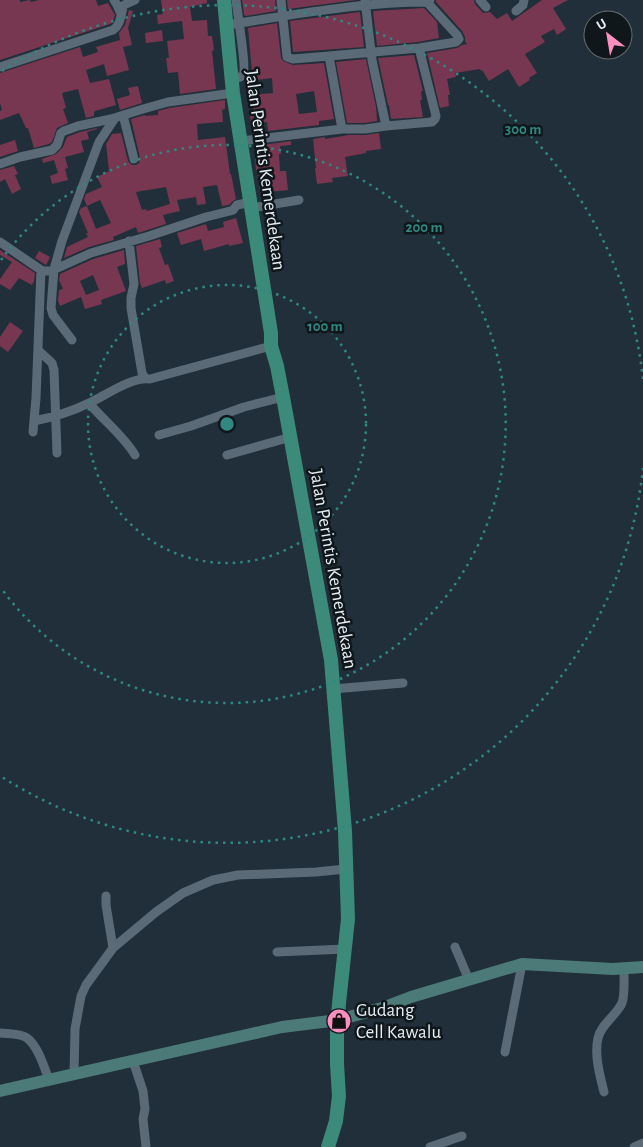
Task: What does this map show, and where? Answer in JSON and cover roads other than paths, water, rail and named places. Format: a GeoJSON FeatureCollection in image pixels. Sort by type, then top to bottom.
{"type":"FeatureCollection","features":[{"type":"Feature","properties":{"kind":"main road","name":"Jalan Perintis Kemerdekaan"},"geometry":{"type":"LineString","coordinates":[[224,0],[232,24],[233,87],[271,346],[277,366],[291,437],[331,660],[334,689],[345,831],[348,919],[338,1020],[337,1064],[340,1096],[336,1120],[328,1147]]}},
{"type":"Feature","properties":{"kind":"street"},"geometry":{"type":"LineString","coordinates":[[114,0],[121,14]]}},
{"type":"Feature","properties":{"kind":"street"},"geometry":{"type":"LineString","coordinates":[[236,0],[232,24],[282,16],[365,2],[427,1],[459,39],[454,43],[419,48],[293,59],[286,55],[282,16],[281,0]]}},
{"type":"Feature","properties":{"kind":"street"},"geometry":{"type":"LineString","coordinates":[[516,11],[523,4],[524,0]]}},
{"type":"Feature","properties":{"kind":"street"},"geometry":{"type":"LineString","coordinates":[[0,67],[107,33],[120,24],[122,8],[129,1]]}},
{"type":"Feature","properties":{"kind":"street"},"geometry":{"type":"LineString","coordinates":[[365,2],[371,51],[386,126]]}},
{"type":"Feature","properties":{"kind":"street"},"geometry":{"type":"LineString","coordinates":[[241,141],[342,129],[365,129],[432,122],[436,116],[419,48]]}},
{"type":"Feature","properties":{"kind":"street"},"geometry":{"type":"LineString","coordinates":[[329,56],[342,129]]}},
{"type":"Feature","properties":{"kind":"street"},"geometry":{"type":"LineString","coordinates":[[0,164],[20,157],[52,150],[55,148],[59,136],[64,131],[78,126],[233,87]]}},
{"type":"Feature","properties":{"kind":"street"},"geometry":{"type":"LineString","coordinates":[[114,118],[134,159]]}},
{"type":"Feature","properties":{"kind":"street"},"geometry":{"type":"LineString","coordinates":[[33,432],[39,313],[48,270],[62,241],[99,142],[114,118]]}},
{"type":"Feature","properties":{"kind":"street"},"geometry":{"type":"LineString","coordinates":[[48,270],[91,253],[149,236],[206,216],[230,211],[237,205],[299,200]]}},
{"type":"Feature","properties":{"kind":"street"},"geometry":{"type":"LineString","coordinates":[[0,242],[48,270]]}},
{"type":"Feature","properties":{"kind":"street"},"geometry":{"type":"LineString","coordinates":[[129,242],[134,284],[131,308],[142,373],[145,378]]}},
{"type":"Feature","properties":{"kind":"street"},"geometry":{"type":"LineString","coordinates":[[48,270],[53,314],[72,340]]}},
{"type":"Feature","properties":{"kind":"street"},"geometry":{"type":"LineString","coordinates":[[39,313],[53,314]]}},
{"type":"Feature","properties":{"kind":"street"},"geometry":{"type":"LineString","coordinates":[[34,421],[56,417],[130,382],[145,378],[150,379],[271,346]]}},
{"type":"Feature","properties":{"kind":"street"},"geometry":{"type":"LineString","coordinates":[[38,350],[52,363],[54,370],[57,453]]}},
{"type":"Feature","properties":{"kind":"street"},"geometry":{"type":"LineString","coordinates":[[160,436],[244,406],[283,397]]}},
{"type":"Feature","properties":{"kind":"street"},"geometry":{"type":"LineString","coordinates":[[89,403],[124,439],[135,455]]}},
{"type":"Feature","properties":{"kind":"street"},"geometry":{"type":"LineString","coordinates":[[227,455],[291,437]]}},
{"type":"Feature","properties":{"kind":"street"},"geometry":{"type":"LineString","coordinates":[[334,689],[403,683]]}},
{"type":"Feature","properties":{"kind":"street"},"geometry":{"type":"LineString","coordinates":[[74,1074],[75,1029],[81,996],[86,984],[114,948],[169,902],[183,893],[213,880],[238,875],[316,872],[346,868]]}},
{"type":"Feature","properties":{"kind":"street"},"geometry":{"type":"LineString","coordinates":[[106,896],[114,948]]}},
{"type":"Feature","properties":{"kind":"street"},"geometry":{"type":"LineString","coordinates":[[455,947],[469,980]]}},
{"type":"Feature","properties":{"kind":"street"},"geometry":{"type":"LineString","coordinates":[[277,952],[345,949]]}},
{"type":"Feature","properties":{"kind":"street"},"geometry":{"type":"LineString","coordinates":[[505,1052],[522,964]]}},
{"type":"Feature","properties":{"kind":"street"},"geometry":{"type":"LineString","coordinates":[[0,1091],[282,1028],[338,1020],[522,964],[624,968],[643,966]]}},
{"type":"Feature","properties":{"kind":"street"},"geometry":{"type":"LineString","coordinates":[[604,1092],[598,1069],[597,1040],[601,1031],[622,1002],[624,968]]}},
{"type":"Feature","properties":{"kind":"street"},"geometry":{"type":"LineString","coordinates":[[0,1033],[17,1034],[26,1038],[41,1058],[49,1080]]}},
{"type":"Feature","properties":{"kind":"street"},"geometry":{"type":"LineString","coordinates":[[133,1060],[143,1091],[146,1109],[143,1119],[146,1147]]}},
{"type":"Feature","properties":{"kind":"street"},"geometry":{"type":"LineString","coordinates":[[430,1147],[462,1136]]}},
{"type":"Feature","properties":{"kind":"street"},"geometry":{"type":"LineString","coordinates":[[634,1147],[643,1143]]}},
{"type":"Feature","properties":{"kind":"place","name":"Gudang Cell Kawalu"},"geometry":{"type":"Point","coordinates":[339,1021]}}]}
